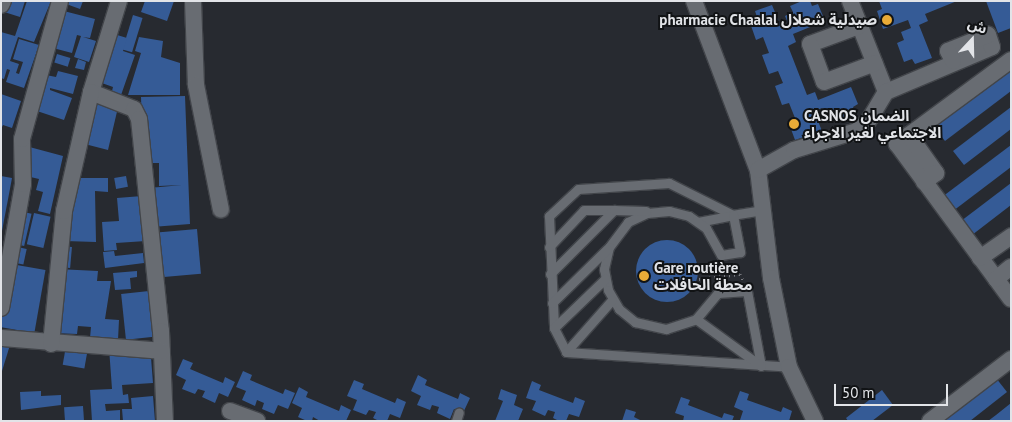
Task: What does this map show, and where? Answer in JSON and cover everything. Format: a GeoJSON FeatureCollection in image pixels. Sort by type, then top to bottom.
{"type":"FeatureCollection","features":[{"type":"Feature","properties":{"kind":"street"},"geometry":{"type":"LineString","coordinates":[[1,5],[3,1]]}},
{"type":"Feature","properties":{"kind":"street"},"geometry":{"type":"LineString","coordinates":[[1,308],[23,184],[22,139],[60,1]]}},
{"type":"Feature","properties":{"kind":"street"},"geometry":{"type":"LineString","coordinates":[[51,344],[64,211],[91,92],[119,1]]}},
{"type":"Feature","properties":{"kind":"street"},"geometry":{"type":"LineString","coordinates":[[193,1],[196,85],[221,210]]}},
{"type":"Feature","properties":{"kind":"street"},"geometry":{"type":"LineString","coordinates":[[694,1],[758,170],[770,278],[790,367],[815,421]]}},
{"type":"Feature","properties":{"kind":"street"},"geometry":{"type":"LineString","coordinates":[[850,1],[886,92]]}},
{"type":"Feature","properties":{"kind":"street"},"geometry":{"type":"LineString","coordinates":[[859,26],[810,44],[824,82],[874,63]]}},
{"type":"Feature","properties":{"kind":"street"},"geometry":{"type":"LineString","coordinates":[[1011,60],[896,144],[1011,299]]}},
{"type":"Feature","properties":{"kind":"street"},"geometry":{"type":"LineString","coordinates":[[758,170],[794,150],[857,131],[869,120],[886,92],[953,61]]}},
{"type":"Feature","properties":{"kind":"street"},"geometry":{"type":"LineString","coordinates":[[91,92],[134,110],[139,119],[166,421]]}},
{"type":"Feature","properties":{"kind":"street"},"geometry":{"type":"LineString","coordinates":[[980,258],[1011,236]]}},
{"type":"Feature","properties":{"kind":"street"},"geometry":{"type":"LineString","coordinates":[[996,279],[1011,268]]}},
{"type":"Feature","properties":{"kind":"street"},"geometry":{"type":"LineString","coordinates":[[1,338],[51,344],[161,351]]}},
{"type":"Feature","properties":{"kind":"street"},"geometry":{"type":"LineString","coordinates":[[930,421],[1009,364]]}},
{"type":"Feature","properties":{"kind":"street"},"geometry":{"type":"LineString","coordinates":[[230,411],[257,421]]}},
{"type":"Feature","properties":{"kind":"lane"},"geometry":{"type":"LineString","coordinates":[[566,352],[554,328],[550,274],[549,216],[578,189],[669,183],[733,215]]}},
{"type":"Feature","properties":{"kind":"lane"},"geometry":{"type":"LineString","coordinates":[[549,247],[584,210],[658,211],[679,213],[698,222],[712,236],[721,255],[740,252],[733,215]]}},
{"type":"Feature","properties":{"kind":"lane"},"geometry":{"type":"LineString","coordinates":[[550,274],[614,210]]}},
{"type":"Feature","properties":{"kind":"lane"},"geometry":{"type":"LineString","coordinates":[[698,222],[763,210]]}},
{"type":"Feature","properties":{"kind":"lane"},"geometry":{"type":"LineString","coordinates":[[552,303],[608,247],[628,222],[658,211]]}},
{"type":"Feature","properties":{"kind":"lane"},"geometry":{"type":"LineString","coordinates":[[608,247],[605,279],[612,300],[626,316],[645,326],[677,328],[696,319],[713,303],[718,293],[747,291],[761,366]]}},
{"type":"Feature","properties":{"kind":"lane"},"geometry":{"type":"LineString","coordinates":[[554,328],[605,279]]}},
{"type":"Feature","properties":{"kind":"lane"},"geometry":{"type":"LineString","coordinates":[[566,352],[612,300]]}},
{"type":"Feature","properties":{"kind":"lane"},"geometry":{"type":"LineString","coordinates":[[696,319],[761,366]]}},
{"type":"Feature","properties":{"kind":"lane"},"geometry":{"type":"LineString","coordinates":[[566,352],[790,367]]}},
{"type":"Feature","properties":{"kind":"path"},"geometry":{"type":"LineString","coordinates":[[699,279],[740,274],[748,281],[770,278]]}},
{"type":"Feature","properties":{"kind":"building"},"geometry":{"type":"Polygon","coordinates":[[[5,1],[25,1],[20,17],[1,11],[5,1]]]}},
{"type":"Feature","properties":{"kind":"building"},"geometry":{"type":"Polygon","coordinates":[[[27,1],[51,1],[34,42],[18,37],[10,61],[19,64],[16,73],[19,74],[23,62],[13,59],[19,39],[39,45],[24,88],[6,82],[10,70],[7,69],[4,79],[1,78],[1,32],[15,36],[27,1]]]}},
{"type":"Feature","properties":{"kind":"building"},"geometry":{"type":"Polygon","coordinates":[[[58,1],[83,1],[80,9],[58,1]]]}},
{"type":"Feature","properties":{"kind":"building"},"geometry":{"type":"Polygon","coordinates":[[[145,1],[174,1],[167,21],[141,12],[145,1]]]}},
{"type":"Feature","properties":{"kind":"building"},"geometry":{"type":"Polygon","coordinates":[[[802,1],[810,1],[812,6],[818,4],[825,21],[793,34],[796,42],[788,46],[807,95],[815,92],[818,100],[851,87],[858,104],[853,107],[856,115],[837,122],[834,115],[826,119],[822,108],[814,111],[824,136],[806,143],[804,137],[795,140],[788,121],[795,118],[789,103],[782,105],[775,86],[783,83],[778,71],[769,74],[762,55],[769,53],[763,37],[756,40],[749,20],[757,17],[755,11],[772,5],[782,29],[789,26],[785,16],[793,12],[790,6],[802,1]]]}},
{"type":"Feature","properties":{"kind":"building"},"geometry":{"type":"Polygon","coordinates":[[[879,1],[957,1],[925,14],[928,21],[919,25],[932,58],[915,64],[912,59],[904,62],[897,43],[904,40],[901,32],[911,28],[908,20],[883,29],[877,11],[882,9],[879,1]]]}},
{"type":"Feature","properties":{"kind":"building"},"geometry":{"type":"Polygon","coordinates":[[[986,1],[1011,1],[1011,28],[998,33],[986,1]]]}},
{"type":"Feature","properties":{"kind":"building"},"geometry":{"type":"Polygon","coordinates":[[[52,8],[95,19],[90,38],[83,37],[96,41],[89,62],[74,57],[81,36],[77,35],[72,53],[53,48],[46,75],[56,77],[58,71],[78,76],[73,94],[50,88],[50,90],[72,98],[64,120],[34,110],[52,8]]]}},
{"type":"Feature","properties":{"kind":"building"},"geometry":{"type":"Polygon","coordinates":[[[133,15],[143,18],[132,52],[122,49],[133,15]]]}},
{"type":"Feature","properties":{"kind":"building"},"geometry":{"type":"Polygon","coordinates":[[[104,31],[127,38],[123,51],[135,55],[120,98],[111,95],[113,87],[99,82],[104,31]]]}},
{"type":"Feature","properties":{"kind":"building"},"geometry":{"type":"Polygon","coordinates":[[[139,37],[163,41],[161,57],[180,63],[180,95],[128,95],[141,53],[135,51],[139,37]]]}},
{"type":"Feature","properties":{"kind":"building"},"geometry":{"type":"Polygon","coordinates":[[[57,54],[70,58],[68,67],[54,63],[57,54]]]}},
{"type":"Feature","properties":{"kind":"building"},"geometry":{"type":"Polygon","coordinates":[[[78,59],[86,62],[84,70],[75,68],[78,59]]]}},
{"type":"Feature","properties":{"kind":"building"},"geometry":{"type":"Polygon","coordinates":[[[1011,68],[1011,91],[945,141],[934,127],[1011,68]]]}},
{"type":"Feature","properties":{"kind":"building"},"geometry":{"type":"Polygon","coordinates":[[[1,94],[21,101],[12,128],[3,125],[1,129],[1,94]]]}},
{"type":"Feature","properties":{"kind":"building"},"geometry":{"type":"Polygon","coordinates":[[[185,96],[190,224],[152,227],[149,188],[182,185],[159,186],[159,163],[143,163],[141,97],[185,96]]]}},
{"type":"Feature","properties":{"kind":"building"},"geometry":{"type":"Polygon","coordinates":[[[93,97],[119,103],[108,150],[77,142],[93,97]]]}},
{"type":"Feature","properties":{"kind":"building"},"geometry":{"type":"Polygon","coordinates":[[[1011,107],[1011,129],[964,165],[953,151],[1011,107]]]}},
{"type":"Feature","properties":{"kind":"building"},"geometry":{"type":"Polygon","coordinates":[[[22,145],[63,156],[50,214],[38,211],[43,192],[36,190],[39,179],[22,175],[22,145]]]}},
{"type":"Feature","properties":{"kind":"building"},"geometry":{"type":"Polygon","coordinates":[[[1011,145],[1011,167],[953,211],[942,197],[1011,145]]]}},
{"type":"Feature","properties":{"kind":"building"},"geometry":{"type":"Polygon","coordinates":[[[1,176],[12,178],[2,231],[1,231],[1,176]]]}},
{"type":"Feature","properties":{"kind":"building"},"geometry":{"type":"Polygon","coordinates":[[[126,176],[128,187],[116,189],[114,178],[126,176]]]}},
{"type":"Feature","properties":{"kind":"building"},"geometry":{"type":"Polygon","coordinates":[[[66,178],[108,178],[108,192],[95,191],[96,242],[65,241],[66,178]]]}},
{"type":"Feature","properties":{"kind":"building"},"geometry":{"type":"Polygon","coordinates":[[[1011,183],[1011,205],[972,235],[961,221],[1011,183]]]}},
{"type":"Feature","properties":{"kind":"building"},"geometry":{"type":"Polygon","coordinates":[[[142,196],[146,241],[116,243],[117,250],[104,251],[102,222],[119,221],[117,198],[142,196]]]}},
{"type":"Feature","properties":{"kind":"building"},"geometry":{"type":"Polygon","coordinates":[[[15,210],[32,214],[24,246],[8,242],[15,210]]]}},
{"type":"Feature","properties":{"kind":"building"},"geometry":{"type":"Polygon","coordinates":[[[34,213],[51,217],[43,248],[27,244],[34,213]]]}},
{"type":"Feature","properties":{"kind":"building"},"geometry":{"type":"Polygon","coordinates":[[[197,229],[201,274],[161,277],[157,232],[197,229]]]}},
{"type":"Feature","properties":{"kind":"building"},"geometry":{"type":"Polygon","coordinates":[[[661,240],[673,240],[689,249],[696,259],[698,271],[696,283],[689,293],[673,302],[661,302],[650,297],[641,288],[636,277],[636,265],[641,254],[650,245],[661,240]]]}},
{"type":"Feature","properties":{"kind":"building"},"geometry":{"type":"Polygon","coordinates":[[[13,246],[27,249],[23,265],[10,262],[13,246]]]}},
{"type":"Feature","properties":{"kind":"building"},"geometry":{"type":"Polygon","coordinates":[[[61,246],[72,247],[70,268],[59,267],[61,246]]]}},
{"type":"Feature","properties":{"kind":"building"},"geometry":{"type":"Polygon","coordinates":[[[114,251],[115,256],[143,253],[144,263],[105,268],[103,252],[114,251]]]}},
{"type":"Feature","properties":{"kind":"building"},"geometry":{"type":"Polygon","coordinates":[[[11,264],[45,270],[34,333],[1,327],[11,264]]]}},
{"type":"Feature","properties":{"kind":"building"},"geometry":{"type":"Polygon","coordinates":[[[57,269],[98,271],[97,281],[111,281],[105,319],[119,320],[118,340],[90,338],[91,327],[78,326],[77,334],[54,333],[57,269]]]}},
{"type":"Feature","properties":{"kind":"building"},"geometry":{"type":"Polygon","coordinates":[[[137,271],[137,277],[130,278],[131,289],[115,290],[113,273],[137,271]]]}},
{"type":"Feature","properties":{"kind":"building"},"geometry":{"type":"Polygon","coordinates":[[[149,291],[154,337],[126,340],[121,294],[149,291]]]}},
{"type":"Feature","properties":{"kind":"building"},"geometry":{"type":"Polygon","coordinates":[[[1,342],[10,345],[2,371],[1,371],[1,342]]]}},
{"type":"Feature","properties":{"kind":"building"},"geometry":{"type":"Polygon","coordinates":[[[150,345],[153,383],[122,385],[123,395],[128,394],[129,403],[105,404],[106,411],[120,410],[120,421],[92,421],[90,390],[112,389],[109,348],[150,345]]]}},
{"type":"Feature","properties":{"kind":"building"},"geometry":{"type":"Polygon","coordinates":[[[66,346],[88,350],[84,369],[63,365],[66,346]]]}},
{"type":"Feature","properties":{"kind":"building"},"geometry":{"type":"Polygon","coordinates":[[[183,359],[193,363],[190,369],[223,383],[225,377],[235,382],[228,397],[219,393],[215,403],[202,397],[205,391],[198,389],[195,394],[182,389],[186,380],[176,375],[183,359]]]}},
{"type":"Feature","properties":{"kind":"building"},"geometry":{"type":"Polygon","coordinates":[[[243,371],[252,375],[250,380],[283,394],[285,389],[295,393],[288,409],[278,405],[274,414],[262,409],[264,403],[257,400],[255,406],[242,400],[246,391],[236,387],[243,371]]]}},
{"type":"Feature","properties":{"kind":"building"},"geometry":{"type":"Polygon","coordinates":[[[418,375],[427,380],[425,385],[458,399],[460,393],[470,398],[463,413],[454,409],[450,419],[437,413],[439,407],[432,405],[430,410],[417,405],[421,396],[411,391],[418,375]]]}},
{"type":"Feature","properties":{"kind":"building"},"geometry":{"type":"Polygon","coordinates":[[[996,378],[1007,392],[970,421],[939,421],[996,378]]]}},
{"type":"Feature","properties":{"kind":"building"},"geometry":{"type":"Polygon","coordinates":[[[354,380],[364,384],[362,389],[395,403],[397,398],[406,402],[400,418],[390,414],[387,421],[379,421],[373,418],[376,412],[369,410],[366,415],[353,410],[357,400],[347,396],[354,380]]]}},
{"type":"Feature","properties":{"kind":"building"},"geometry":{"type":"Polygon","coordinates":[[[532,381],[541,385],[539,390],[573,403],[575,397],[585,401],[579,417],[569,414],[566,421],[559,421],[553,418],[555,412],[548,410],[545,416],[532,410],[536,401],[526,398],[532,381]]]}},
{"type":"Feature","properties":{"kind":"building"},"geometry":{"type":"Polygon","coordinates":[[[299,387],[308,392],[306,397],[339,411],[341,405],[351,410],[346,421],[320,421],[313,417],[312,421],[307,421],[298,417],[302,408],[292,403],[299,387]]]}},
{"type":"Feature","properties":{"kind":"building"},"geometry":{"type":"Polygon","coordinates":[[[501,389],[517,395],[514,405],[523,409],[518,421],[495,421],[503,401],[498,399],[501,389]]]}},
{"type":"Feature","properties":{"kind":"building"},"geometry":{"type":"Polygon","coordinates":[[[882,390],[893,405],[872,421],[848,421],[846,418],[882,390]]]}},
{"type":"Feature","properties":{"kind":"building"},"geometry":{"type":"Polygon","coordinates":[[[41,391],[41,396],[61,395],[61,405],[21,410],[20,392],[41,391]]]}},
{"type":"Feature","properties":{"kind":"building"},"geometry":{"type":"Polygon","coordinates":[[[740,391],[749,394],[747,400],[781,412],[783,407],[792,411],[789,421],[740,420],[743,411],[734,407],[740,391]]]}},
{"type":"Feature","properties":{"kind":"building"},"geometry":{"type":"Polygon","coordinates":[[[153,396],[155,421],[123,421],[122,409],[132,409],[131,398],[153,396]]]}},
{"type":"Feature","properties":{"kind":"building"},"geometry":{"type":"Polygon","coordinates":[[[681,397],[690,400],[688,405],[722,418],[724,413],[734,416],[732,421],[683,421],[684,416],[675,413],[681,397]]]}},
{"type":"Feature","properties":{"kind":"building"},"geometry":{"type":"Polygon","coordinates":[[[1011,403],[1011,421],[988,421],[996,415],[1011,403]]]}},
{"type":"Feature","properties":{"kind":"building"},"geometry":{"type":"Polygon","coordinates":[[[83,406],[84,421],[65,421],[64,407],[83,406]]]}},
{"type":"Feature","properties":{"kind":"building"},"geometry":{"type":"Polygon","coordinates":[[[626,409],[636,412],[634,417],[642,421],[622,421],[626,409]]]}},
{"type":"Feature","properties":{"kind":"place","name":"pharmacie Chaalal صيدلية شعلال"},"geometry":{"type":"Point","coordinates":[887,20]}},
{"type":"Feature","properties":{"kind":"place","name":"CASNOS الضمان الاجتماعي لغير الاجراء"},"geometry":{"type":"Point","coordinates":[794,124]}},
{"type":"Feature","properties":{"kind":"place","name":"Gare routière محطة الحافلات"},"geometry":{"type":"Point","coordinates":[644,276]}}]}
